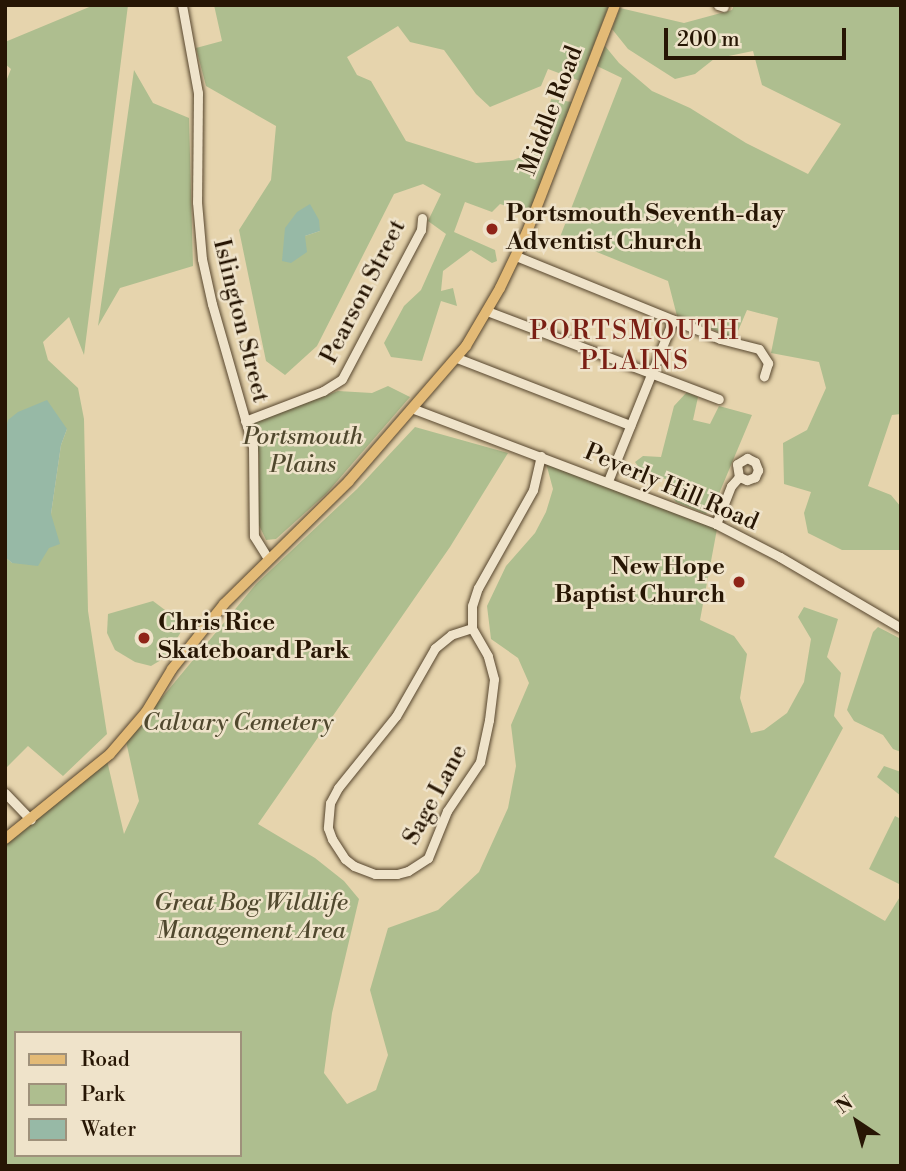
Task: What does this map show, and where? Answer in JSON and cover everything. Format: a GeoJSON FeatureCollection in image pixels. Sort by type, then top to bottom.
{"type":"FeatureCollection","features":[{"type":"Feature","properties":{"kind":"main road","name":"Middle Road"},"geometry":{"type":"LineString","coordinates":[[5,839],[31,821],[92,768],[114,745],[208,624],[268,558],[349,481],[457,358],[488,311],[516,256],[615,5]]}},
{"type":"Feature","properties":{"kind":"street","name":"Islington Street"},"geometry":{"type":"LineString","coordinates":[[182,5],[198,93],[197,202],[200,242],[212,304],[254,457],[254,536],[268,558]]}},
{"type":"Feature","properties":{"kind":"street","name":"Pearson Street"},"geometry":{"type":"LineString","coordinates":[[245,421],[338,384],[421,230],[422,218]]}},
{"type":"Feature","properties":{"kind":"street"},"geometry":{"type":"LineString","coordinates":[[516,256],[720,340],[759,349],[768,363],[764,376]]}},
{"type":"Feature","properties":{"kind":"street"},"geometry":{"type":"LineString","coordinates":[[488,311],[719,400]]}},
{"type":"Feature","properties":{"kind":"street"},"geometry":{"type":"LineString","coordinates":[[608,481],[673,320]]}},
{"type":"Feature","properties":{"kind":"street"},"geometry":{"type":"LineString","coordinates":[[457,358],[630,425]]}},
{"type":"Feature","properties":{"kind":"street","name":"Peverly Hill Road"},"geometry":{"type":"LineString","coordinates":[[414,409],[716,524],[780,557],[901,628]]}},
{"type":"Feature","properties":{"kind":"street"},"geometry":{"type":"LineString","coordinates":[[472,628],[474,597],[533,490],[541,456]]}},
{"type":"Feature","properties":{"kind":"street"},"geometry":{"type":"LineString","coordinates":[[716,524],[731,486],[739,477]]}},
{"type":"Feature","properties":{"kind":"street","name":"Sage Lane"},"geometry":{"type":"LineString","coordinates":[[472,628],[488,656],[494,679],[480,762],[447,811],[428,858],[408,871],[397,874],[375,874],[354,866],[345,859],[332,839],[328,828],[330,803],[338,788],[396,716],[435,649],[451,635],[472,628]]}},
{"type":"Feature","properties":{"kind":"street"},"geometry":{"type":"LineString","coordinates":[[5,793],[31,821]]}},
{"type":"Feature","properties":{"kind":"green space"},"geometry":{"type":"Polygon","coordinates":[[[94,5],[128,5],[84,355],[69,317],[43,342],[48,360],[78,388],[84,419],[88,611],[107,734],[63,776],[28,746],[5,769],[5,557],[12,563],[51,514],[61,445],[67,429],[5,432],[5,84],[11,69],[5,64],[5,42],[94,5]]]}},
{"type":"Feature","properties":{"kind":"green space"},"geometry":{"type":"Polygon","coordinates":[[[214,5],[609,5],[580,81],[548,69],[541,86],[490,107],[476,94],[444,50],[410,42],[398,26],[347,57],[357,75],[371,81],[406,141],[476,163],[513,160],[540,150],[551,99],[572,102],[529,213],[500,204],[492,212],[465,202],[454,232],[495,250],[497,261],[492,263],[471,250],[443,271],[441,291],[453,288],[457,306],[441,301],[422,361],[391,357],[384,343],[404,306],[421,290],[446,234],[428,221],[441,194],[423,184],[394,194],[317,346],[285,375],[266,361],[239,230],[271,180],[276,126],[206,86],[196,48],[222,41],[214,5]],[[297,212],[304,242],[305,236],[320,231],[297,212]]]}},
{"type":"Feature","properties":{"kind":"green space"},"geometry":{"type":"Polygon","coordinates":[[[734,5],[901,5],[901,414],[892,415],[868,486],[891,495],[901,507],[901,550],[842,550],[808,533],[804,513],[811,492],[784,484],[783,443],[807,430],[826,388],[819,362],[771,353],[778,318],[747,310],[735,338],[677,316],[668,281],[560,237],[622,78],[597,66],[605,46],[619,63],[652,91],[690,108],[746,143],[808,174],[841,124],[762,85],[753,51],[714,59],[695,74],[675,79],[628,49],[612,29],[620,8],[684,23],[732,10],[734,5]]]}},
{"type":"Feature","properties":{"kind":"green space"},"geometry":{"type":"Polygon","coordinates":[[[134,70],[153,103],[189,118],[193,266],[120,288],[98,326],[134,70]]]}},
{"type":"Feature","properties":{"kind":"green space","name":"Portsmouth Plains"},"geometry":{"type":"Polygon","coordinates":[[[388,386],[410,397],[326,494],[276,539],[266,540],[258,523],[259,455],[253,423],[338,391],[372,393],[388,386]]]}},
{"type":"Feature","properties":{"kind":"green space"},"geometry":{"type":"Polygon","coordinates":[[[687,392],[698,397],[693,420],[710,424],[719,406],[752,415],[713,508],[706,514],[676,502],[671,496],[673,481],[643,473],[635,462],[643,456],[661,457],[674,406],[687,392]]]}},
{"type":"Feature","properties":{"kind":"green space"},"geometry":{"type":"Polygon","coordinates":[[[415,427],[508,453],[450,547],[258,824],[315,858],[344,881],[359,899],[332,1013],[324,1073],[347,1104],[376,1090],[388,1055],[370,990],[388,928],[438,910],[479,872],[508,808],[516,766],[511,725],[529,683],[518,658],[491,639],[487,606],[506,566],[535,533],[546,512],[553,489],[546,463],[717,529],[700,620],[734,636],[747,654],[740,698],[751,733],[764,730],[787,713],[804,682],[811,639],[798,617],[804,607],[838,619],[827,657],[841,673],[834,716],[843,728],[774,857],[885,921],[901,895],[901,1166],[5,1166],[5,835],[106,756],[124,834],[139,801],[126,741],[256,584],[357,489],[415,427]]]}},
{"type":"Feature","properties":{"kind":"green space","name":"Chris Rice Skateboard Park"},"geometry":{"type":"Polygon","coordinates":[[[153,601],[185,625],[166,657],[151,666],[135,662],[115,650],[107,633],[108,614],[153,601]]]}},
{"type":"Feature","properties":{"kind":"green space"},"geometry":{"type":"Polygon","coordinates":[[[878,627],[901,639],[901,752],[893,749],[883,735],[854,721],[847,710],[873,632],[878,627]]]}},
{"type":"Feature","properties":{"kind":"green space"},"geometry":{"type":"Polygon","coordinates":[[[884,766],[901,772],[901,796],[877,777],[884,766]]]}},
{"type":"Feature","properties":{"kind":"green space"},"geometry":{"type":"Polygon","coordinates":[[[895,816],[901,819],[901,885],[869,869],[895,816]]]}},
{"type":"Feature","properties":{"kind":"water"},"geometry":{"type":"Polygon","coordinates":[[[310,204],[319,220],[320,231],[305,236],[307,252],[291,263],[282,261],[285,228],[297,212],[310,204]]]}},
{"type":"Feature","properties":{"kind":"water"},"geometry":{"type":"Polygon","coordinates":[[[47,400],[67,429],[61,445],[51,514],[60,544],[49,548],[38,566],[12,563],[5,557],[5,432],[8,420],[18,412],[47,400]]]}},
{"type":"Feature","properties":{"kind":"place","name":"Portsmouth Seventh-day Adventist Church"},"geometry":{"type":"Point","coordinates":[492,229]}},
{"type":"Feature","properties":{"kind":"place","name":"New Hope Baptist Church"},"geometry":{"type":"Point","coordinates":[739,582]}},
{"type":"Feature","properties":{"kind":"place","name":"Chris Rice Skateboard Park"},"geometry":{"type":"Point","coordinates":[144,638]}},
{"type":"Feature","properties":{"kind":"district","name":"PORTSMOUTH PLAINS"},"geometry":{"type":"Point","coordinates":[635,347]}},
{"type":"Feature","properties":{"kind":"park label","name":"Calvary Cemetery"},"geometry":{"type":"Point","coordinates":[238,724]}},
{"type":"Feature","properties":{"kind":"park label","name":"Great Bog Wildlife Management Area"},"geometry":{"type":"Point","coordinates":[251,918]}}]}
